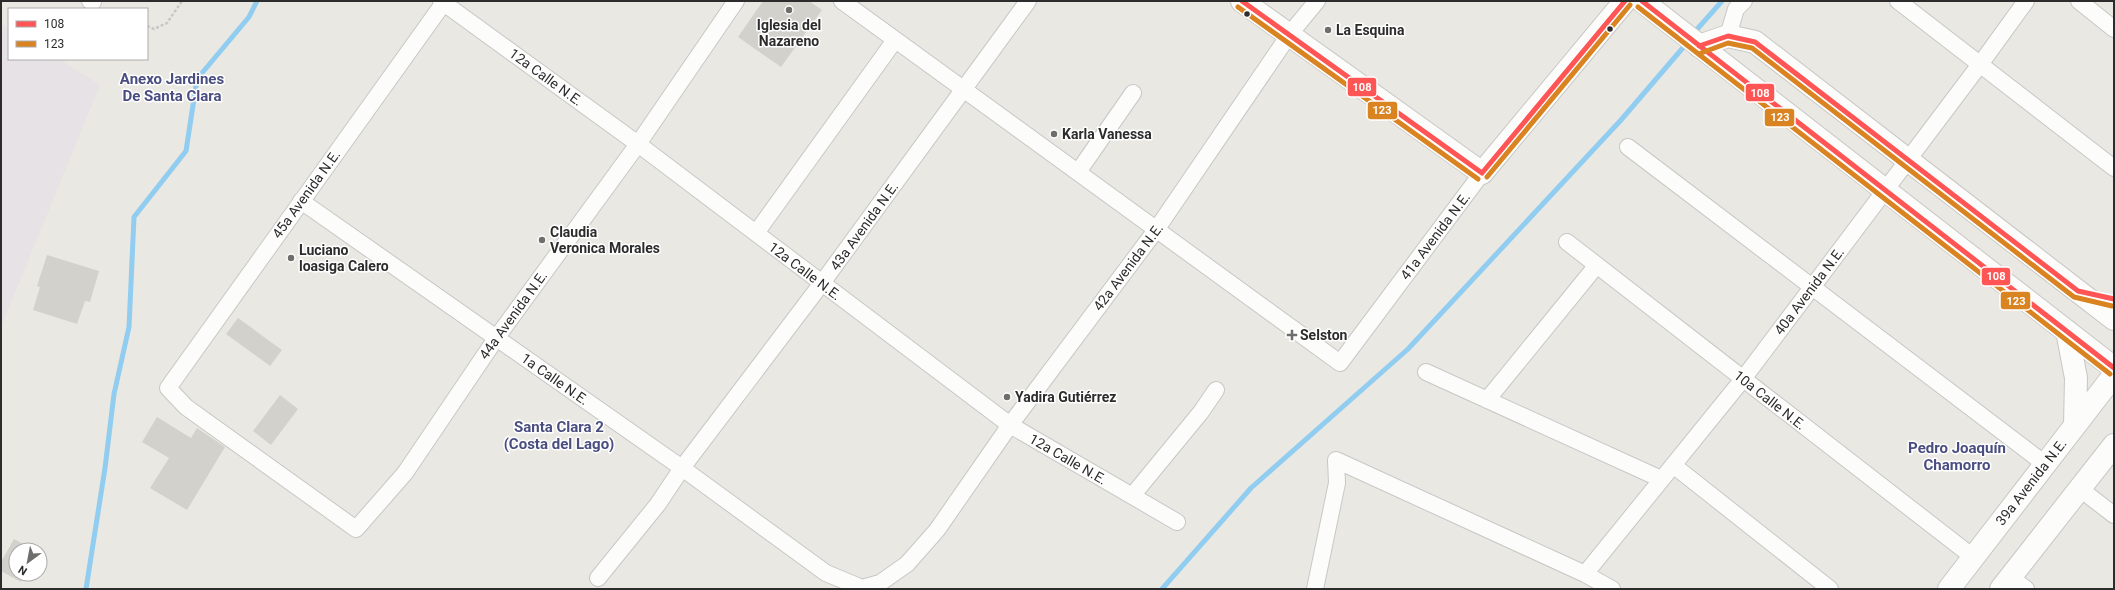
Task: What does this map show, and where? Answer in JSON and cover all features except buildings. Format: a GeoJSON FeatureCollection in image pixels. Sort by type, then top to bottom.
{"type":"FeatureCollection","features":[{"type":"Feature","properties":{"kind":"street","name":"44a Avenida N.E."},"geometry":{"type":"LineString","coordinates":[[356,529],[405,473],[497,337],[638,144],[736,1]]}},
{"type":"Feature","properties":{"kind":"street"},"geometry":{"type":"LineString","coordinates":[[842,1],[1156,230]]}},
{"type":"Feature","properties":{"kind":"street","name":"43a Avenida N.E."},"geometry":{"type":"LineString","coordinates":[[598,578],[658,504],[682,468],[822,283],[1028,1]]}},
{"type":"Feature","properties":{"kind":"street"},"geometry":{"type":"LineString","coordinates":[[1242,1],[1482,174]]}},
{"type":"Feature","properties":{"kind":"street","name":"42a Avenida N.E."},"geometry":{"type":"LineString","coordinates":[[826,573],[862,588],[880,583],[907,564],[937,530],[1010,426],[1156,230],[1289,35],[1316,1]]}},
{"type":"Feature","properties":{"kind":"street","name":"41a Avenida N.E."},"geometry":{"type":"LineString","coordinates":[[1156,230],[1340,363],[1482,174],[1625,1]]}},
{"type":"Feature","properties":{"kind":"street"},"geometry":{"type":"LineString","coordinates":[[1642,1],[2114,368]]}},
{"type":"Feature","properties":{"kind":"street"},"geometry":{"type":"LineString","coordinates":[[1728,36],[1736,10],[1744,1]]}},
{"type":"Feature","properties":{"kind":"street"},"geometry":{"type":"LineString","coordinates":[[1898,1],[1981,63],[2114,168]]}},
{"type":"Feature","properties":{"kind":"street","name":"40a Avenida N.E."},"geometry":{"type":"LineString","coordinates":[[1585,574],[1743,378],[1981,63],[2026,1]]}},
{"type":"Feature","properties":{"kind":"street"},"geometry":{"type":"LineString","coordinates":[[2079,1],[2114,29]]}},
{"type":"Feature","properties":{"kind":"street","name":"12a Calle N.E."},"geometry":{"type":"LineString","coordinates":[[444,2],[638,144],[1010,426],[1177,522]]}},
{"type":"Feature","properties":{"kind":"street","name":"45a Avenida N.E."},"geometry":{"type":"LineString","coordinates":[[356,529],[186,407],[168,388],[444,2]]}},
{"type":"Feature","properties":{"kind":"street"},"geometry":{"type":"LineString","coordinates":[[1693,41],[1728,36],[1755,42],[2114,319]]}},
{"type":"Feature","properties":{"kind":"street"},"geometry":{"type":"LineString","coordinates":[[756,233],[895,40]]}},
{"type":"Feature","properties":{"kind":"street"},"geometry":{"type":"LineString","coordinates":[[1078,172],[1133,93]]}},
{"type":"Feature","properties":{"kind":"street"},"geometry":{"type":"LineString","coordinates":[[1628,147],[1813,286],[2045,464]]}},
{"type":"Feature","properties":{"kind":"street","name":"1a Calle N.E."},"geometry":{"type":"LineString","coordinates":[[301,201],[682,468],[826,573]]}},
{"type":"Feature","properties":{"kind":"street","name":"10a Calle N.E."},"geometry":{"type":"LineString","coordinates":[[1567,242],[1973,557]]}},
{"type":"Feature","properties":{"kind":"street"},"geometry":{"type":"LineString","coordinates":[[1487,400],[1597,265]]}},
{"type":"Feature","properties":{"kind":"street"},"geometry":{"type":"LineString","coordinates":[[2078,291],[2114,299]]}},
{"type":"Feature","properties":{"kind":"street"},"geometry":{"type":"LineString","coordinates":[[2067,331],[2076,378],[2075,425]]}},
{"type":"Feature","properties":{"kind":"street"},"geometry":{"type":"LineString","coordinates":[[1426,372],[1661,479]]}},
{"type":"Feature","properties":{"kind":"street","name":"39a Avenida N.E."},"geometry":{"type":"LineString","coordinates":[[1949,589],[2114,375]]}},
{"type":"Feature","properties":{"kind":"street"},"geometry":{"type":"LineString","coordinates":[[1132,496],[1201,412],[1216,390]]}},
{"type":"Feature","properties":{"kind":"street"},"geometry":{"type":"LineString","coordinates":[[2012,585],[2080,488],[2114,444]]}},
{"type":"Feature","properties":{"kind":"street"},"geometry":{"type":"LineString","coordinates":[[1315,589],[1337,483],[1336,460],[1585,574],[1612,589]]}},
{"type":"Feature","properties":{"kind":"street"},"geometry":{"type":"LineString","coordinates":[[1673,465],[1830,589]]}},
{"type":"Feature","properties":{"kind":"street"},"geometry":{"type":"LineString","coordinates":[[2080,488],[2114,515]]}},
{"type":"Feature","properties":{"kind":"path"},"geometry":{"type":"LineString","coordinates":[[148,27],[154,30],[168,23],[182,1]]}},
{"type":"Feature","properties":{"kind":"shaded area"},"geometry":{"type":"Polygon","coordinates":[[[1,23],[8,27],[8,60],[61,60],[100,85],[1,327],[1,23]]]}},
{"type":"Feature","properties":{"kind":"waterway"},"geometry":{"type":"LineString","coordinates":[[86,589],[105,468],[114,394],[129,327],[134,217],[186,151],[197,79],[249,17],[257,1]]}},
{"type":"Feature","properties":{"kind":"waterway"},"geometry":{"type":"LineString","coordinates":[[1692,35],[1722,1]]}},
{"type":"Feature","properties":{"kind":"waterway"},"geometry":{"type":"LineString","coordinates":[[1162,589],[1251,488],[1408,349],[1621,120],[1687,43]]}},
{"type":"Feature","properties":{"kind":"transit line","name":"108"},"geometry":{"type":"LineString","coordinates":[[1242,1],[1482,173]]}},
{"type":"Feature","properties":{"kind":"transit line","name":"108"},"geometry":{"type":"LineString","coordinates":[[1482,173],[1625,1]]}},
{"type":"Feature","properties":{"kind":"transit line","name":"108"},"geometry":{"type":"LineString","coordinates":[[1642,1],[2114,368]]}},
{"type":"Feature","properties":{"kind":"transit line","name":"123"},"geometry":{"type":"LineString","coordinates":[[1487,177],[1630,5]]}},
{"type":"Feature","properties":{"kind":"transit line","name":"123"},"geometry":{"type":"LineString","coordinates":[[1238,7],[1478,179]]}},
{"type":"Feature","properties":{"kind":"transit line","name":"123"},"geometry":{"type":"LineString","coordinates":[[1638,7],[2110,374]]}},
{"type":"Feature","properties":{"kind":"transit line","name":"108"},"geometry":{"type":"LineString","coordinates":[[1699,46],[1728,36],[1755,42],[2078,291],[2114,299]]}},
{"type":"Feature","properties":{"kind":"transit line","name":"123"},"geometry":{"type":"LineString","coordinates":[[1701,53],[1728,43],[1752,48],[2074,297],[2112,306]]}},
{"type":"Feature","properties":{"kind":"place","name":"Iglesia del Nazareno"},"geometry":{"type":"Point","coordinates":[789,10]}},
{"type":"Feature","properties":{"kind":"place","name":"La Esquina"},"geometry":{"type":"Point","coordinates":[1328,30]}},
{"type":"Feature","properties":{"kind":"place","name":"Karla Vanessa"},"geometry":{"type":"Point","coordinates":[1054,134]}},
{"type":"Feature","properties":{"kind":"place","name":"Claudia Veronica Morales"},"geometry":{"type":"Point","coordinates":[542,240]}},
{"type":"Feature","properties":{"kind":"place","name":"Luciano loasiga Calero"},"geometry":{"type":"Point","coordinates":[291,258]}},
{"type":"Feature","properties":{"kind":"place","name":"Selston"},"geometry":{"type":"Point","coordinates":[1292,335]}},
{"type":"Feature","properties":{"kind":"place","name":"Yadira Gutiérrez"},"geometry":{"type":"Point","coordinates":[1007,397]}},
{"type":"Feature","properties":{"kind":"district","name":"Anexo Jardines De Santa Clara"},"geometry":{"type":"Point","coordinates":[172,88]}},
{"type":"Feature","properties":{"kind":"district","name":"Santa Clara 2 (Costa del Lago)"},"geometry":{"type":"Point","coordinates":[559,436]}},
{"type":"Feature","properties":{"kind":"district","name":"Pedro Joaquín Chamorro"},"geometry":{"type":"Point","coordinates":[1957,456]}}]}
